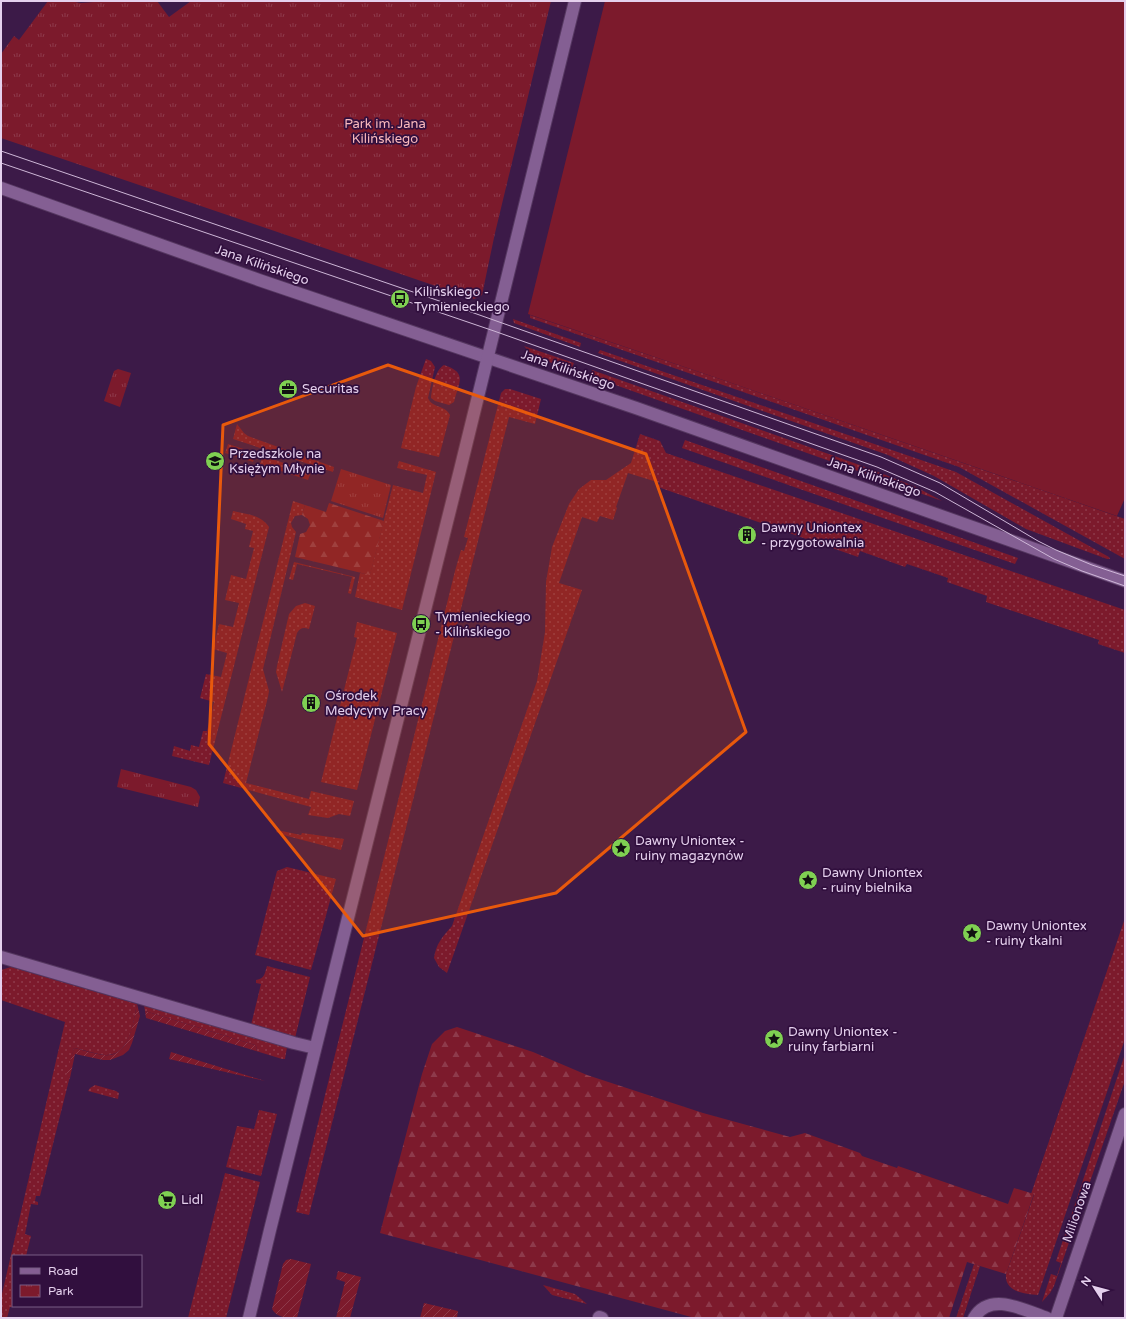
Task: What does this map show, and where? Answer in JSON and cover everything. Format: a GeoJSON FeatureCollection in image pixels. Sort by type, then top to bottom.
{"type":"FeatureCollection","features":[{"type":"Feature","properties":{"kind":"street"},"geometry":{"type":"LineString","coordinates":[[249,1318],[575,1]]}},
{"type":"Feature","properties":{"kind":"street","name":"Jana Kilińskiego"},"geometry":{"type":"LineString","coordinates":[[1,188],[260,280],[636,408],[1125,581]]}},
{"type":"Feature","properties":{"kind":"street"},"geometry":{"type":"LineString","coordinates":[[1,957],[315,1048]]}},
{"type":"Feature","properties":{"kind":"street","name":"Milionowa"},"geometry":{"type":"LineString","coordinates":[[1056,1318],[1124,1118]]}},
{"type":"Feature","properties":{"kind":"street"},"geometry":{"type":"LineString","coordinates":[[974,1318],[977,1312],[984,1307],[992,1304],[1003,1304],[1047,1318]]}},
{"type":"Feature","properties":{"kind":"highlighted area"},"geometry":{"type":"Polygon","coordinates":[[[388,365],[646,454],[746,732],[556,893],[363,936],[209,744],[223,425],[388,365]]]}},
{"type":"Feature","properties":{"kind":"green space","name":"Park im. Jana Kilińskiego"},"geometry":{"type":"Polygon","coordinates":[[[48,1],[70,1],[81,3],[107,1],[157,1],[169,17],[191,1],[551,1],[495,233],[482,295],[474,299],[1,138],[1,54],[14,36],[19,40],[48,1]]]}},
{"type":"Feature","properties":{"kind":"green space"},"geometry":{"type":"Polygon","coordinates":[[[605,1],[1125,1],[1125,498],[1117,516],[528,314],[605,1]]]}},
{"type":"Feature","properties":{"kind":"green space"},"geometry":{"type":"Polygon","coordinates":[[[530,315],[1125,519],[1125,559],[959,467],[530,318],[530,315]]]}},
{"type":"Feature","properties":{"kind":"green space"},"geometry":{"type":"Polygon","coordinates":[[[513,319],[581,343],[580,347],[514,323],[513,319]]]}},
{"type":"Feature","properties":{"kind":"green space"},"geometry":{"type":"Polygon","coordinates":[[[524,346],[574,363],[571,370],[533,356],[524,346]]]}},
{"type":"Feature","properties":{"kind":"green space"},"geometry":{"type":"Polygon","coordinates":[[[600,350],[956,472],[1109,557],[1110,559],[1026,529],[934,476],[888,455],[598,353],[600,350]]]}},
{"type":"Feature","properties":{"kind":"green space"},"geometry":{"type":"Polygon","coordinates":[[[426,359],[431,361],[435,367],[428,398],[433,404],[445,409],[450,415],[439,457],[401,448],[416,387],[426,359]]]}},
{"type":"Feature","properties":{"kind":"green space"},"geometry":{"type":"Polygon","coordinates":[[[444,365],[456,371],[460,379],[454,402],[449,405],[435,401],[431,398],[436,375],[444,365]]]}},
{"type":"Feature","properties":{"kind":"green space"},"geometry":{"type":"Polygon","coordinates":[[[118,369],[131,373],[120,407],[104,401],[114,371],[118,369]]]}},
{"type":"Feature","properties":{"kind":"green space"},"geometry":{"type":"Polygon","coordinates":[[[592,370],[868,468],[916,487],[942,501],[590,376],[592,370]]]}},
{"type":"Feature","properties":{"kind":"green space"},"geometry":{"type":"Polygon","coordinates":[[[505,389],[510,389],[541,399],[535,424],[509,417],[309,1215],[296,1212],[455,571],[461,550],[464,551],[468,538],[464,537],[501,393],[505,389]]]}},
{"type":"Feature","properties":{"kind":"green space"},"geometry":{"type":"Polygon","coordinates":[[[237,424],[248,436],[334,467],[333,472],[233,439],[237,424]]]}},
{"type":"Feature","properties":{"kind":"green space"},"geometry":{"type":"Polygon","coordinates":[[[640,434],[660,441],[666,453],[1125,610],[1125,653],[1098,644],[1099,640],[986,602],[987,596],[947,582],[948,578],[907,564],[905,567],[860,551],[858,557],[658,487],[660,483],[628,473],[613,520],[600,516],[597,522],[582,517],[559,583],[582,590],[447,973],[439,967],[434,958],[436,949],[442,937],[452,926],[537,681],[545,632],[546,582],[552,547],[569,504],[579,489],[591,480],[606,480],[631,463],[640,434]]]}},
{"type":"Feature","properties":{"kind":"green space"},"geometry":{"type":"Polygon","coordinates":[[[685,440],[1018,558],[1015,564],[682,448],[685,440]]]}},
{"type":"Feature","properties":{"kind":"green space"},"geometry":{"type":"Polygon","coordinates":[[[228,444],[256,453],[253,462],[225,453],[228,444]]]}},
{"type":"Feature","properties":{"kind":"green space"},"geometry":{"type":"Polygon","coordinates":[[[263,456],[311,472],[308,480],[260,464],[263,456]]]}},
{"type":"Feature","properties":{"kind":"green space"},"geometry":{"type":"Polygon","coordinates":[[[399,461],[436,472],[402,610],[355,597],[360,573],[370,574],[393,485],[423,493],[427,475],[397,468],[399,461]]]}},
{"type":"Feature","properties":{"kind":"green space"},"geometry":{"type":"Polygon","coordinates":[[[341,469],[391,485],[383,518],[331,501],[341,469]]]}},
{"type":"Feature","properties":{"kind":"green space"},"geometry":{"type":"Polygon","coordinates":[[[293,501],[305,505],[302,515],[295,516],[291,523],[296,532],[263,669],[269,691],[268,697],[246,783],[309,799],[311,791],[354,801],[350,816],[339,814],[328,818],[308,815],[311,807],[223,783],[293,501]]]}},
{"type":"Feature","properties":{"kind":"green space"},"geometry":{"type":"Polygon","coordinates":[[[329,503],[384,521],[370,575],[295,557],[300,534],[306,532],[310,525],[308,519],[302,515],[305,505],[326,512],[329,503]]]}},
{"type":"Feature","properties":{"kind":"green space"},"geometry":{"type":"Polygon","coordinates":[[[233,511],[258,517],[269,527],[209,765],[172,756],[174,746],[190,751],[191,745],[199,747],[203,731],[207,731],[214,702],[200,698],[206,674],[221,677],[227,653],[213,649],[219,624],[233,627],[239,603],[225,600],[231,575],[246,579],[254,548],[249,547],[253,531],[245,529],[246,524],[231,519],[233,511]]]}},
{"type":"Feature","properties":{"kind":"green space"},"geometry":{"type":"Polygon","coordinates":[[[294,562],[355,577],[351,594],[348,593],[352,577],[297,564],[293,580],[289,579],[294,562]]]}},
{"type":"Feature","properties":{"kind":"green space"},"geometry":{"type":"Polygon","coordinates":[[[305,603],[315,606],[309,629],[302,628],[297,633],[282,692],[276,672],[289,614],[296,606],[305,603]]]}},
{"type":"Feature","properties":{"kind":"green space"},"geometry":{"type":"Polygon","coordinates":[[[357,622],[397,633],[357,790],[321,782],[357,638],[354,637],[357,622]]]}},
{"type":"Feature","properties":{"kind":"green space"},"geometry":{"type":"Polygon","coordinates":[[[121,769],[191,787],[196,790],[200,797],[198,807],[117,787],[121,769]]]}},
{"type":"Feature","properties":{"kind":"green space"},"geometry":{"type":"Polygon","coordinates":[[[277,830],[301,835],[302,833],[344,839],[341,850],[287,836],[276,832],[277,830]]]}},
{"type":"Feature","properties":{"kind":"green space"},"geometry":{"type":"Polygon","coordinates":[[[287,867],[336,879],[311,970],[255,955],[277,871],[287,867]]]}},
{"type":"Feature","properties":{"kind":"green space"},"geometry":{"type":"Polygon","coordinates":[[[1125,918],[1125,1039],[1038,1295],[1022,1293],[1016,1291],[1008,1285],[1006,1274],[1034,1195],[1031,1194],[1125,918]]]}},
{"type":"Feature","properties":{"kind":"green space"},"geometry":{"type":"Polygon","coordinates":[[[267,966],[310,977],[295,1038],[251,1025],[261,984],[256,983],[256,980],[263,977],[267,966]]]}},
{"type":"Feature","properties":{"kind":"green space"},"geometry":{"type":"Polygon","coordinates":[[[11,967],[137,1004],[129,1037],[120,1050],[114,1054],[105,1055],[74,1048],[67,1076],[70,1078],[40,1196],[36,1196],[35,1201],[38,1202],[38,1205],[31,1204],[25,1234],[31,1236],[26,1255],[12,1255],[12,1307],[10,1307],[7,1318],[1,1318],[1,1298],[65,1022],[1,1000],[1,970],[11,967]]]}},
{"type":"Feature","properties":{"kind":"green space"},"geometry":{"type":"Polygon","coordinates":[[[137,1004],[140,1016],[129,1050],[123,1055],[110,1060],[75,1054],[70,1078],[66,1076],[74,1048],[104,1055],[113,1054],[120,1051],[125,1045],[132,1029],[137,1004]]]}},
{"type":"Feature","properties":{"kind":"green space"},"geometry":{"type":"Polygon","coordinates":[[[144,1005],[287,1047],[285,1059],[256,1051],[257,1048],[255,1045],[145,1011],[144,1005]]]}},
{"type":"Feature","properties":{"kind":"green space"},"geometry":{"type":"Polygon","coordinates":[[[145,1011],[255,1045],[257,1048],[256,1051],[146,1018],[145,1011]]]}},
{"type":"Feature","properties":{"kind":"green space"},"geometry":{"type":"Polygon","coordinates":[[[457,1027],[533,1052],[587,1075],[703,1113],[790,1137],[805,1133],[860,1153],[862,1156],[897,1168],[898,1166],[1008,1204],[1014,1188],[1034,1194],[1006,1274],[967,1262],[949,1318],[695,1318],[380,1233],[422,1074],[432,1044],[445,1031],[457,1027]]]}},
{"type":"Feature","properties":{"kind":"green space"},"geometry":{"type":"Polygon","coordinates":[[[171,1052],[265,1081],[169,1059],[171,1052]]]}},
{"type":"Feature","properties":{"kind":"green space"},"geometry":{"type":"Polygon","coordinates":[[[1125,1054],[1125,1081],[1054,1286],[1042,1302],[1051,1274],[1057,1276],[1061,1263],[1056,1261],[1125,1054]]]}},
{"type":"Feature","properties":{"kind":"green space"},"geometry":{"type":"Polygon","coordinates":[[[95,1085],[116,1091],[119,1093],[118,1099],[88,1091],[95,1085]]]}},
{"type":"Feature","properties":{"kind":"green space"},"geometry":{"type":"Polygon","coordinates":[[[259,1110],[277,1114],[261,1176],[226,1167],[237,1126],[254,1129],[259,1110]]]}},
{"type":"Feature","properties":{"kind":"green space"},"geometry":{"type":"Polygon","coordinates":[[[225,1173],[260,1182],[226,1318],[188,1318],[225,1173]]]}},
{"type":"Feature","properties":{"kind":"green space"},"geometry":{"type":"Polygon","coordinates":[[[291,1259],[311,1264],[297,1318],[286,1318],[279,1316],[272,1309],[283,1264],[286,1260],[291,1259]]]}},
{"type":"Feature","properties":{"kind":"green space"},"geometry":{"type":"Polygon","coordinates":[[[974,1264],[980,1266],[963,1318],[956,1318],[974,1264]]]}},
{"type":"Feature","properties":{"kind":"green space"},"geometry":{"type":"Polygon","coordinates":[[[338,1271],[361,1277],[350,1318],[336,1318],[345,1282],[336,1279],[338,1271]]]}},
{"type":"Feature","properties":{"kind":"green space"},"geometry":{"type":"Polygon","coordinates":[[[543,1285],[575,1294],[587,1304],[552,1295],[543,1285]]]}},
{"type":"Feature","properties":{"kind":"green space"},"geometry":{"type":"Polygon","coordinates":[[[424,1303],[458,1311],[457,1318],[420,1318],[424,1303]]]}},
{"type":"Feature","properties":{"kind":"tram line"},"geometry":{"type":"LineString","coordinates":[[1,151],[454,306],[881,457],[940,483],[1038,541],[1056,550],[1092,565],[1125,576]]}},
{"type":"Feature","properties":{"kind":"tram line"},"geometry":{"type":"LineString","coordinates":[[1,163],[494,331],[877,467],[935,492],[1054,559],[1082,571],[1125,586]]}},
{"type":"Feature","properties":{"kind":"place","name":"Kilińskiego - Tymienieckiego"},"geometry":{"type":"Point","coordinates":[400,299]}},
{"type":"Feature","properties":{"kind":"place","name":"Securitas"},"geometry":{"type":"Point","coordinates":[288,389]}},
{"type":"Feature","properties":{"kind":"place","name":"Przedszkole na Księżym Młynie"},"geometry":{"type":"Point","coordinates":[215,461]}},
{"type":"Feature","properties":{"kind":"place","name":"Dawny Uniontex - przygotowalnia"},"geometry":{"type":"Point","coordinates":[747,535]}},
{"type":"Feature","properties":{"kind":"place","name":"Tymienieckiego - Kilińskiego"},"geometry":{"type":"Point","coordinates":[421,624]}},
{"type":"Feature","properties":{"kind":"place","name":"Ośrodek Medycyny Pracy"},"geometry":{"type":"Point","coordinates":[311,703]}},
{"type":"Feature","properties":{"kind":"place","name":"Dawny Uniontex - ruiny magazynów"},"geometry":{"type":"Point","coordinates":[621,848]}},
{"type":"Feature","properties":{"kind":"place","name":"Dawny Uniontex - ruiny bielnika"},"geometry":{"type":"Point","coordinates":[808,880]}},
{"type":"Feature","properties":{"kind":"place","name":"Dawny Uniontex - ruiny tkalni"},"geometry":{"type":"Point","coordinates":[972,933]}},
{"type":"Feature","properties":{"kind":"place","name":"Dawny Uniontex - ruiny farbiarni"},"geometry":{"type":"Point","coordinates":[774,1039]}},
{"type":"Feature","properties":{"kind":"place","name":"Lidl"},"geometry":{"type":"Point","coordinates":[167,1200]}}]}
